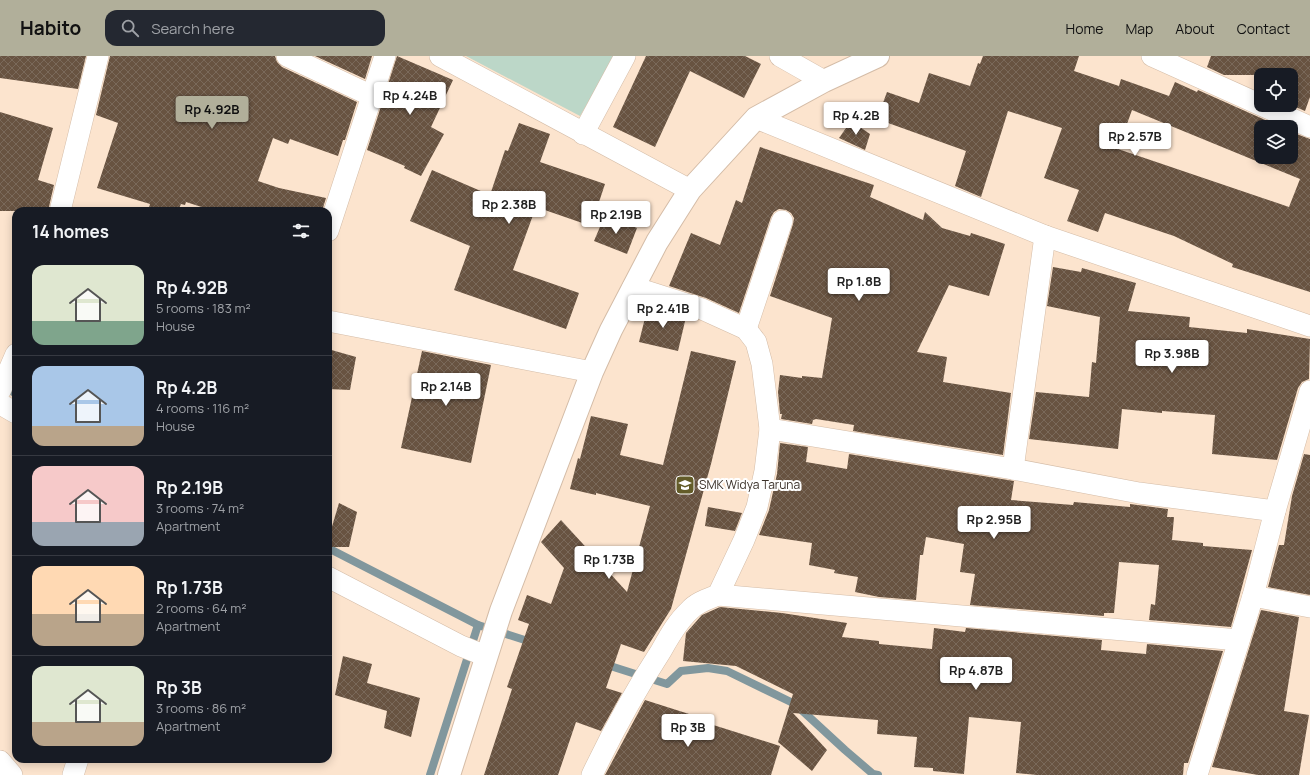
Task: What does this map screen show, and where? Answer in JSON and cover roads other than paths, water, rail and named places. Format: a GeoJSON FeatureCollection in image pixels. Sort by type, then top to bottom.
{"type":"FeatureCollection","features":[{"type":"Feature","properties":{"kind":"main road"},"geometry":{"type":"LineString","coordinates":[[449,775],[478,650],[501,611],[592,372],[611,330],[657,242],[690,190],[756,118],[824,81],[878,56]]}},
{"type":"Feature","properties":{"kind":"street"},"geometry":{"type":"LineString","coordinates":[[61,207],[98,56]]}},
{"type":"Feature","properties":{"kind":"street"},"geometry":{"type":"LineString","coordinates":[[287,56],[372,96]]}},
{"type":"Feature","properties":{"kind":"street"},"geometry":{"type":"LineString","coordinates":[[332,220],[385,56]]}},
{"type":"Feature","properties":{"kind":"street"},"geometry":{"type":"LineString","coordinates":[[583,134],[625,56]]}},
{"type":"Feature","properties":{"kind":"street"},"geometry":{"type":"LineString","coordinates":[[780,56],[824,81]]}},
{"type":"Feature","properties":{"kind":"street"},"geometry":{"type":"LineString","coordinates":[[1152,56],[1310,127]]}},
{"type":"Feature","properties":{"kind":"street"},"geometry":{"type":"LineString","coordinates":[[451,59],[583,134],[690,190]]}},
{"type":"Feature","properties":{"kind":"street"},"geometry":{"type":"LineString","coordinates":[[756,118],[1045,236],[1310,326]]}},
{"type":"Feature","properties":{"kind":"street"},"geometry":{"type":"LineString","coordinates":[[746,329],[782,221]]}},
{"type":"Feature","properties":{"kind":"street"},"geometry":{"type":"LineString","coordinates":[[1013,469],[1045,236]]}},
{"type":"Feature","properties":{"kind":"street"},"geometry":{"type":"LineString","coordinates":[[634,287],[702,309],[746,329],[756,342],[762,364],[770,429],[765,471],[757,507],[744,540],[718,595]]}},
{"type":"Feature","properties":{"kind":"street"},"geometry":{"type":"LineString","coordinates":[[332,321],[592,372]]}},
{"type":"Feature","properties":{"kind":"street"},"geometry":{"type":"LineString","coordinates":[[0,391],[12,364]]}},
{"type":"Feature","properties":{"kind":"street"},"geometry":{"type":"LineString","coordinates":[[1197,775],[1253,596],[1275,511],[1310,391]]}},
{"type":"Feature","properties":{"kind":"street"},"geometry":{"type":"LineString","coordinates":[[0,404],[12,411]]}},
{"type":"Feature","properties":{"kind":"street"},"geometry":{"type":"LineString","coordinates":[[770,429],[1013,469],[1139,493],[1275,511]]}},
{"type":"Feature","properties":{"kind":"street"},"geometry":{"type":"LineString","coordinates":[[332,579],[478,650]]}},
{"type":"Feature","properties":{"kind":"street"},"geometry":{"type":"LineString","coordinates":[[592,775],[652,664],[681,619],[690,610],[706,599],[718,595],[1239,640]]}},
{"type":"Feature","properties":{"kind":"street"},"geometry":{"type":"LineString","coordinates":[[1253,596],[1310,607]]}},
{"type":"Feature","properties":{"kind":"street"},"geometry":{"type":"LineString","coordinates":[[0,761],[12,775]]}},
{"type":"Feature","properties":{"kind":"street"},"geometry":{"type":"LineString","coordinates":[[73,775],[77,763]]}},
{"type":"Feature","properties":{"kind":"waterway"},"geometry":{"type":"LineString","coordinates":[[4,385],[12,391]]}},
{"type":"Feature","properties":{"kind":"waterway"},"geometry":{"type":"LineString","coordinates":[[332,550],[478,625],[534,643]]}},
{"type":"Feature","properties":{"kind":"waterway"},"geometry":{"type":"LineString","coordinates":[[430,775],[478,625]]}},
{"type":"Feature","properties":{"kind":"waterway"},"geometry":{"type":"LineString","coordinates":[[604,664],[667,684],[681,671],[708,668],[727,671],[795,704],[873,774],[878,775]]}},
{"type":"Feature","properties":{"kind":"place","name":"SMK Widya Taruna"},"geometry":{"type":"Point","coordinates":[685,485]}}]}
